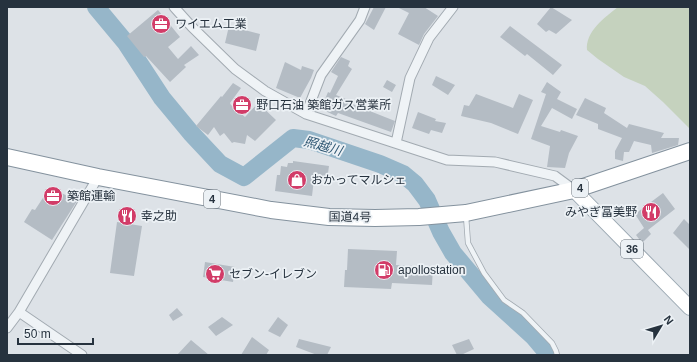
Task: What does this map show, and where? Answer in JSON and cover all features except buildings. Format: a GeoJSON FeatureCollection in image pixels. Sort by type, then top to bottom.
{"type":"FeatureCollection","features":[{"type":"Feature","properties":{"kind":"highway","name":"国道4号"},"geometry":{"type":"LineString","coordinates":[[7,157],[98,177],[278,211],[329,217],[419,217],[463,213],[574,190],[690,150]]}},
{"type":"Feature","properties":{"kind":"main road","name":"36"},"geometry":{"type":"LineString","coordinates":[[574,190],[690,308]]}},
{"type":"Feature","properties":{"kind":"street"},"geometry":{"type":"LineString","coordinates":[[174,7],[235,69],[266,91],[306,114],[447,160],[496,162],[555,176],[574,190]]}},
{"type":"Feature","properties":{"kind":"street"},"geometry":{"type":"LineString","coordinates":[[306,114],[321,75],[360,20],[365,7]]}},
{"type":"Feature","properties":{"kind":"street"},"geometry":{"type":"LineString","coordinates":[[396,143],[410,78],[429,38],[453,7]]}},
{"type":"Feature","properties":{"kind":"street"},"geometry":{"type":"LineString","coordinates":[[7,328],[19,312],[98,177]]}},
{"type":"Feature","properties":{"kind":"street"},"geometry":{"type":"LineString","coordinates":[[19,312],[82,355]]}},
{"type":"Feature","properties":{"kind":"lane"},"geometry":{"type":"LineString","coordinates":[[463,213],[468,243],[484,273],[504,300],[523,313],[552,343],[557,353],[562,355]]}},
{"type":"Feature","properties":{"kind":"green space"},"geometry":{"type":"Polygon","coordinates":[[[618,7],[690,7],[690,129],[645,86],[624,77],[587,50],[587,43],[593,31],[602,20],[618,7]]]}},
{"type":"Feature","properties":{"kind":"waterway","name":"照越川"},"geometry":{"type":"LineString","coordinates":[[96,7],[126,43],[162,98],[191,133],[220,164],[244,177],[293,138],[309,140],[380,164],[403,174],[415,184],[427,200],[441,232],[453,253],[489,296],[533,336],[549,355]]}},
{"type":"Feature","properties":{"kind":"place","name":"ワイエム工業"},"geometry":{"type":"Point","coordinates":[161,24]}},
{"type":"Feature","properties":{"kind":"place","name":"野口石油 築館ガス営業所"},"geometry":{"type":"Point","coordinates":[242,105]}},
{"type":"Feature","properties":{"kind":"place","name":"おかってマルシェ"},"geometry":{"type":"Point","coordinates":[297,180]}},
{"type":"Feature","properties":{"kind":"place","name":"築館運輸"},"geometry":{"type":"Point","coordinates":[53,196]}},
{"type":"Feature","properties":{"kind":"place","name":"みやぎ冨美野"},"geometry":{"type":"Point","coordinates":[651,212]}},
{"type":"Feature","properties":{"kind":"place","name":"幸之助"},"geometry":{"type":"Point","coordinates":[127,216]}},
{"type":"Feature","properties":{"kind":"place","name":"apollostation"},"geometry":{"type":"Point","coordinates":[384,270]}},
{"type":"Feature","properties":{"kind":"place","name":"セブン-イレブン"},"geometry":{"type":"Point","coordinates":[215,274]}}]}
